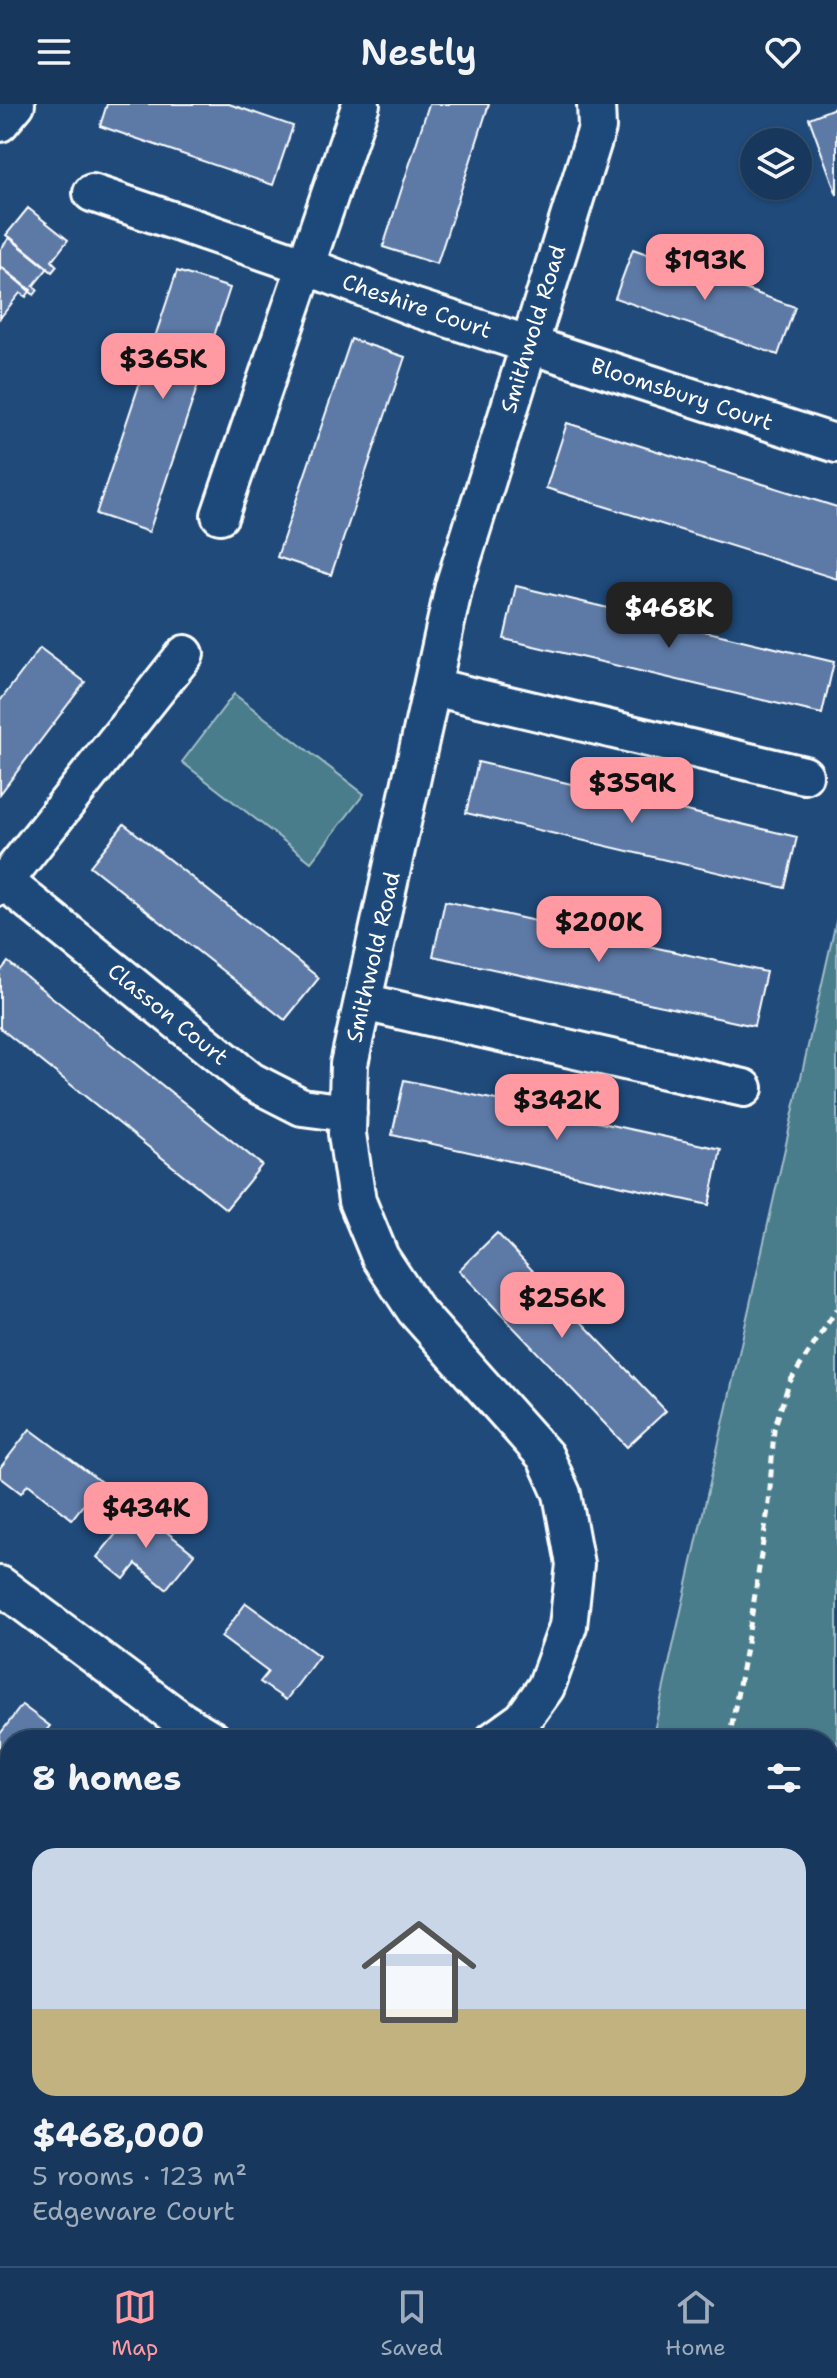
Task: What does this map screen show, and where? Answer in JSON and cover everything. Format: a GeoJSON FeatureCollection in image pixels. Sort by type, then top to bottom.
{"type":"FeatureCollection","features":[{"type":"Feature","properties":{"kind":"street"},"geometry":{"type":"LineString","coordinates":[[0,123],[16,104]]}},
{"type":"Feature","properties":{"kind":"street"},"geometry":{"type":"LineString","coordinates":[[220,515],[361,104]]}},
{"type":"Feature","properties":{"kind":"street","name":"Smithwold Road"},"geometry":{"type":"LineString","coordinates":[[508,1730],[523,1719],[546,1687],[568,1626],[575,1564],[562,1494],[545,1456],[415,1310],[380,1257],[357,1201],[347,1134],[349,1064],[454,586],[597,128],[596,104]]}},
{"type":"Feature","properties":{"kind":"street","name":"Cheshire Court"},"geometry":{"type":"LineString","coordinates":[[92,193],[306,266],[416,308],[528,344]]}},
{"type":"Feature","properties":{"kind":"street","name":"Bloomsbury Court"},"geometry":{"type":"LineString","coordinates":[[528,344],[837,444]]}},
{"type":"Feature","properties":{"kind":"street","name":"Classon Court"},"geometry":{"type":"LineString","coordinates":[[185,654],[2,884],[251,1081],[302,1107],[348,1113]]}},
{"type":"Feature","properties":{"kind":"street"},"geometry":{"type":"LineString","coordinates":[[433,687],[804,775]]}},
{"type":"Feature","properties":{"kind":"street"},"geometry":{"type":"LineString","coordinates":[[363,1002],[744,1088]]}},
{"type":"Feature","properties":{"kind":"street"},"geometry":{"type":"LineString","coordinates":[[0,1585],[197,1730]]}},
{"type":"Feature","properties":{"kind":"path"},"geometry":{"type":"LineString","coordinates":[[731,1730],[769,1503],[774,1429],[789,1383],[837,1309]]}},
{"type":"Feature","properties":{"kind":"green space"},"geometry":{"type":"Polygon","coordinates":[[[234,694],[364,794],[311,862],[182,762],[234,694]]]}},
{"type":"Feature","properties":{"kind":"green space"},"geometry":{"type":"Polygon","coordinates":[[[837,917],[837,1730],[654,1730],[837,917]]]}},
{"type":"Feature","properties":{"kind":"building"},"geometry":{"type":"Polygon","coordinates":[[[107,104],[229,104],[293,126],[273,185],[100,126],[107,104]]]}},
{"type":"Feature","properties":{"kind":"building"},"geometry":{"type":"Polygon","coordinates":[[[429,104],[489,104],[437,264],[383,247],[429,104]]]}},
{"type":"Feature","properties":{"kind":"building"},"geometry":{"type":"Polygon","coordinates":[[[837,107],[837,195],[809,118],[837,107]]]}},
{"type":"Feature","properties":{"kind":"building"},"geometry":{"type":"Polygon","coordinates":[[[28,208],[68,240],[52,261],[57,266],[52,272],[6,235],[28,208]]]}},
{"type":"Feature","properties":{"kind":"building"},"geometry":{"type":"Polygon","coordinates":[[[10,237],[48,268],[33,286],[38,290],[34,295],[0,266],[0,250],[10,237]]]}},
{"type":"Feature","properties":{"kind":"building"},"geometry":{"type":"Polygon","coordinates":[[[633,249],[795,307],[778,355],[615,298],[633,249]]]}},
{"type":"Feature","properties":{"kind":"building"},"geometry":{"type":"Polygon","coordinates":[[[0,266],[31,290],[26,297],[20,293],[0,318],[0,266]]]}},
{"type":"Feature","properties":{"kind":"building"},"geometry":{"type":"Polygon","coordinates":[[[177,271],[230,288],[149,532],[96,514],[177,271]]]}},
{"type":"Feature","properties":{"kind":"building"},"geometry":{"type":"Polygon","coordinates":[[[351,339],[405,357],[331,575],[277,557],[351,339]]]}},
{"type":"Feature","properties":{"kind":"building"},"geometry":{"type":"Polygon","coordinates":[[[567,423],[837,507],[837,579],[546,488],[567,423]]]}},
{"type":"Feature","properties":{"kind":"building"},"geometry":{"type":"Polygon","coordinates":[[[516,586],[834,662],[822,714],[504,639],[516,586]]]}},
{"type":"Feature","properties":{"kind":"building"},"geometry":{"type":"Polygon","coordinates":[[[40,648],[85,682],[0,794],[0,701],[40,648]]]}},
{"type":"Feature","properties":{"kind":"building"},"geometry":{"type":"Polygon","coordinates":[[[478,762],[797,837],[785,888],[466,813],[478,762]]]}},
{"type":"Feature","properties":{"kind":"building"},"geometry":{"type":"Polygon","coordinates":[[[124,824],[319,978],[285,1020],[90,866],[124,824]]]}},
{"type":"Feature","properties":{"kind":"building"},"geometry":{"type":"Polygon","coordinates":[[[445,901],[766,972],[754,1026],[433,956],[445,901]]]}},
{"type":"Feature","properties":{"kind":"building"},"geometry":{"type":"Polygon","coordinates":[[[8,962],[262,1165],[226,1209],[0,1028],[0,972],[8,962]]]}},
{"type":"Feature","properties":{"kind":"building"},"geometry":{"type":"Polygon","coordinates":[[[404,1080],[721,1149],[709,1205],[392,1135],[404,1080]]]}},
{"type":"Feature","properties":{"kind":"building"},"geometry":{"type":"Polygon","coordinates":[[[497,1233],[666,1411],[627,1447],[459,1270],[497,1233]]]}},
{"type":"Feature","properties":{"kind":"building"},"geometry":{"type":"Polygon","coordinates":[[[30,1429],[101,1482],[72,1519],[28,1484],[21,1493],[0,1477],[0,1468],[30,1429]]]}},
{"type":"Feature","properties":{"kind":"building"},"geometry":{"type":"Polygon","coordinates":[[[137,1508],[194,1554],[166,1589],[136,1564],[124,1579],[97,1557],[137,1508]]]}},
{"type":"Feature","properties":{"kind":"building"},"geometry":{"type":"Polygon","coordinates":[[[246,1603],[319,1656],[286,1700],[260,1682],[268,1672],[221,1637],[246,1603]]]}},
{"type":"Feature","properties":{"kind":"building"},"geometry":{"type":"Polygon","coordinates":[[[22,1705],[50,1726],[47,1730],[3,1730],[22,1705]]]}}]}
